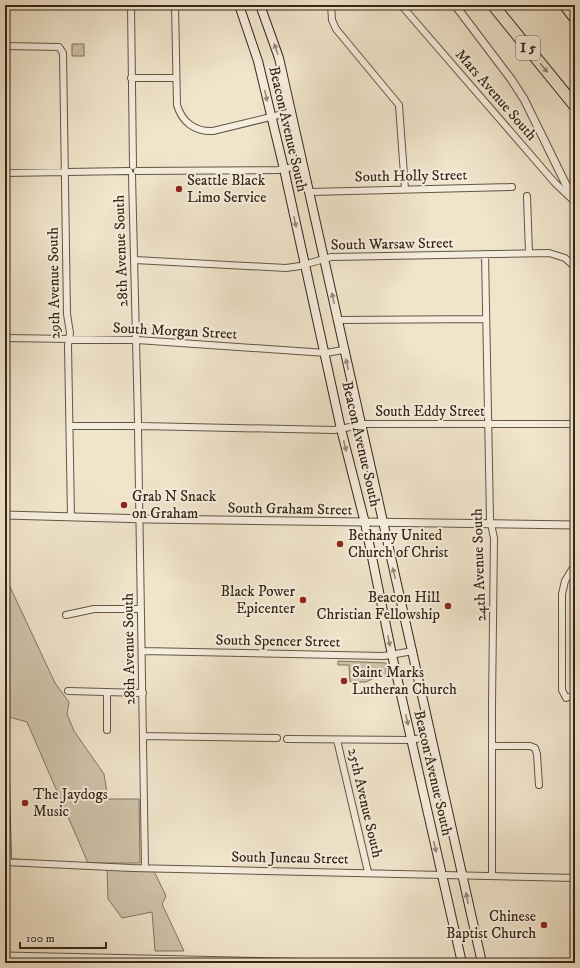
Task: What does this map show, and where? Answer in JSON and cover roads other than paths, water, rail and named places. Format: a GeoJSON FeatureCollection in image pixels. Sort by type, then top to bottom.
{"type":"FeatureCollection","features":[{"type":"Feature","properties":{"kind":"highway","name":"I 5"},"geometry":{"type":"LineString","coordinates":[[493,5],[575,106]]}},
{"type":"Feature","properties":{"kind":"highway"},"geometry":{"type":"LineString","coordinates":[[565,5],[575,18]]}},
{"type":"Feature","properties":{"kind":"highway"},"geometry":{"type":"LineString","coordinates":[[563,90],[575,111]]}},
{"type":"Feature","properties":{"kind":"main road","name":"Beacon Avenue South"},"geometry":{"type":"LineString","coordinates":[[238,5],[258,61],[284,169],[304,265],[326,353],[341,429],[365,523],[392,655],[462,963]]}},
{"type":"Feature","properties":{"kind":"main road","name":"Beacon Avenue South"},"geometry":{"type":"LineString","coordinates":[[260,5],[279,58],[310,192],[343,350],[413,652],[482,963]]}},
{"type":"Feature","properties":{"kind":"street","name":"28th Avenue South"},"geometry":{"type":"LineString","coordinates":[[131,5],[145,868]]}},
{"type":"Feature","properties":{"kind":"street"},"geometry":{"type":"LineString","coordinates":[[174,5],[176,78],[179,111],[188,124],[200,130],[213,131],[291,112]]}},
{"type":"Feature","properties":{"kind":"street"},"geometry":{"type":"LineString","coordinates":[[331,5],[332,20],[336,29],[399,105],[405,189]]}},
{"type":"Feature","properties":{"kind":"street","name":"Mars Avenue South"},"geometry":{"type":"LineString","coordinates":[[401,5],[554,183],[574,201]]}},
{"type":"Feature","properties":{"kind":"street"},"geometry":{"type":"LineString","coordinates":[[455,5],[511,79],[524,99],[536,119],[574,201]]}},
{"type":"Feature","properties":{"kind":"street","name":"29th Avenue South"},"geometry":{"type":"LineString","coordinates":[[5,46],[59,47],[62,50],[69,339],[71,517]]}},
{"type":"Feature","properties":{"kind":"street"},"geometry":{"type":"LineString","coordinates":[[131,78],[176,78]]}},
{"type":"Feature","properties":{"kind":"street"},"geometry":{"type":"LineString","coordinates":[[5,173],[284,169],[303,165]]}},
{"type":"Feature","properties":{"kind":"street","name":"South Holly Street"},"geometry":{"type":"LineString","coordinates":[[310,192],[512,186]]}},
{"type":"Feature","properties":{"kind":"street"},"geometry":{"type":"LineString","coordinates":[[527,196],[529,254]]}},
{"type":"Feature","properties":{"kind":"street","name":"24th Avenue South"},"geometry":{"type":"LineString","coordinates":[[485,254],[491,525],[494,538],[492,875]]}},
{"type":"Feature","properties":{"kind":"street","name":"South Warsaw Street"},"geometry":{"type":"LineString","coordinates":[[135,260],[286,268],[304,265],[324,258],[529,254],[560,255],[575,268]]}},
{"type":"Feature","properties":{"kind":"street"},"geometry":{"type":"LineString","coordinates":[[337,320],[486,319]]}},
{"type":"Feature","properties":{"kind":"street","name":"South Morgan Street"},"geometry":{"type":"LineString","coordinates":[[5,338],[137,340],[326,353],[343,350]]}},
{"type":"Feature","properties":{"kind":"street","name":"South Eddy Street"},"geometry":{"type":"LineString","coordinates":[[70,426],[341,429],[360,424],[575,424]]}},
{"type":"Feature","properties":{"kind":"street","name":"South Graham Street"},"geometry":{"type":"LineString","coordinates":[[5,515],[365,523],[575,525]]}},
{"type":"Feature","properties":{"kind":"street"},"geometry":{"type":"LineString","coordinates":[[575,530],[575,574]]}},
{"type":"Feature","properties":{"kind":"street"},"geometry":{"type":"LineString","coordinates":[[574,566],[565,581],[562,594],[562,690],[566,698],[574,695],[575,674]]}},
{"type":"Feature","properties":{"kind":"street"},"geometry":{"type":"LineString","coordinates":[[66,616],[94,609],[141,609]]}},
{"type":"Feature","properties":{"kind":"street","name":"South Spencer Street"},"geometry":{"type":"LineString","coordinates":[[142,651],[392,655],[413,652]]}},
{"type":"Feature","properties":{"kind":"street"},"geometry":{"type":"LineString","coordinates":[[68,691],[143,693]]}},
{"type":"Feature","properties":{"kind":"street"},"geometry":{"type":"LineString","coordinates":[[107,692],[107,730]]}},
{"type":"Feature","properties":{"kind":"street"},"geometry":{"type":"LineString","coordinates":[[143,736],[277,738]]}},
{"type":"Feature","properties":{"kind":"street"},"geometry":{"type":"LineString","coordinates":[[287,740],[411,740],[432,736]]}},
{"type":"Feature","properties":{"kind":"street"},"geometry":{"type":"LineString","coordinates":[[5,739],[6,862]]}},
{"type":"Feature","properties":{"kind":"street","name":"25th Avenue South"},"geometry":{"type":"LineString","coordinates":[[337,740],[368,872]]}},
{"type":"Feature","properties":{"kind":"street"},"geometry":{"type":"LineString","coordinates":[[492,746],[530,746],[535,748],[537,754],[539,785]]}},
{"type":"Feature","properties":{"kind":"street","name":"South Juneau Street"},"geometry":{"type":"LineString","coordinates":[[6,862],[145,868],[575,878]]}},
{"type":"Feature","properties":{"kind":"street"},"geometry":{"type":"LineString","coordinates":[[5,956],[325,963]]}},
{"type":"Feature","properties":{"kind":"place","name":"Seattle Black Limo Service"},"geometry":{"type":"Point","coordinates":[179,189]}},
{"type":"Feature","properties":{"kind":"place","name":"Grab N Snack on Graham"},"geometry":{"type":"Point","coordinates":[124,505]}},
{"type":"Feature","properties":{"kind":"place","name":"Bethany United Church of Christ"},"geometry":{"type":"Point","coordinates":[340,544]}},
{"type":"Feature","properties":{"kind":"place","name":"Black Power Epicenter"},"geometry":{"type":"Point","coordinates":[303,600]}},
{"type":"Feature","properties":{"kind":"place","name":"Beacon Hill Christian Fellowship"},"geometry":{"type":"Point","coordinates":[448,606]}},
{"type":"Feature","properties":{"kind":"place","name":"Saint Marks Lutheran Church"},"geometry":{"type":"Point","coordinates":[344,681]}},
{"type":"Feature","properties":{"kind":"place","name":"The Jaydogs Music"},"geometry":{"type":"Point","coordinates":[25,803]}},
{"type":"Feature","properties":{"kind":"place","name":"Chinese Baptist Church"},"geometry":{"type":"Point","coordinates":[544,925]}}]}
